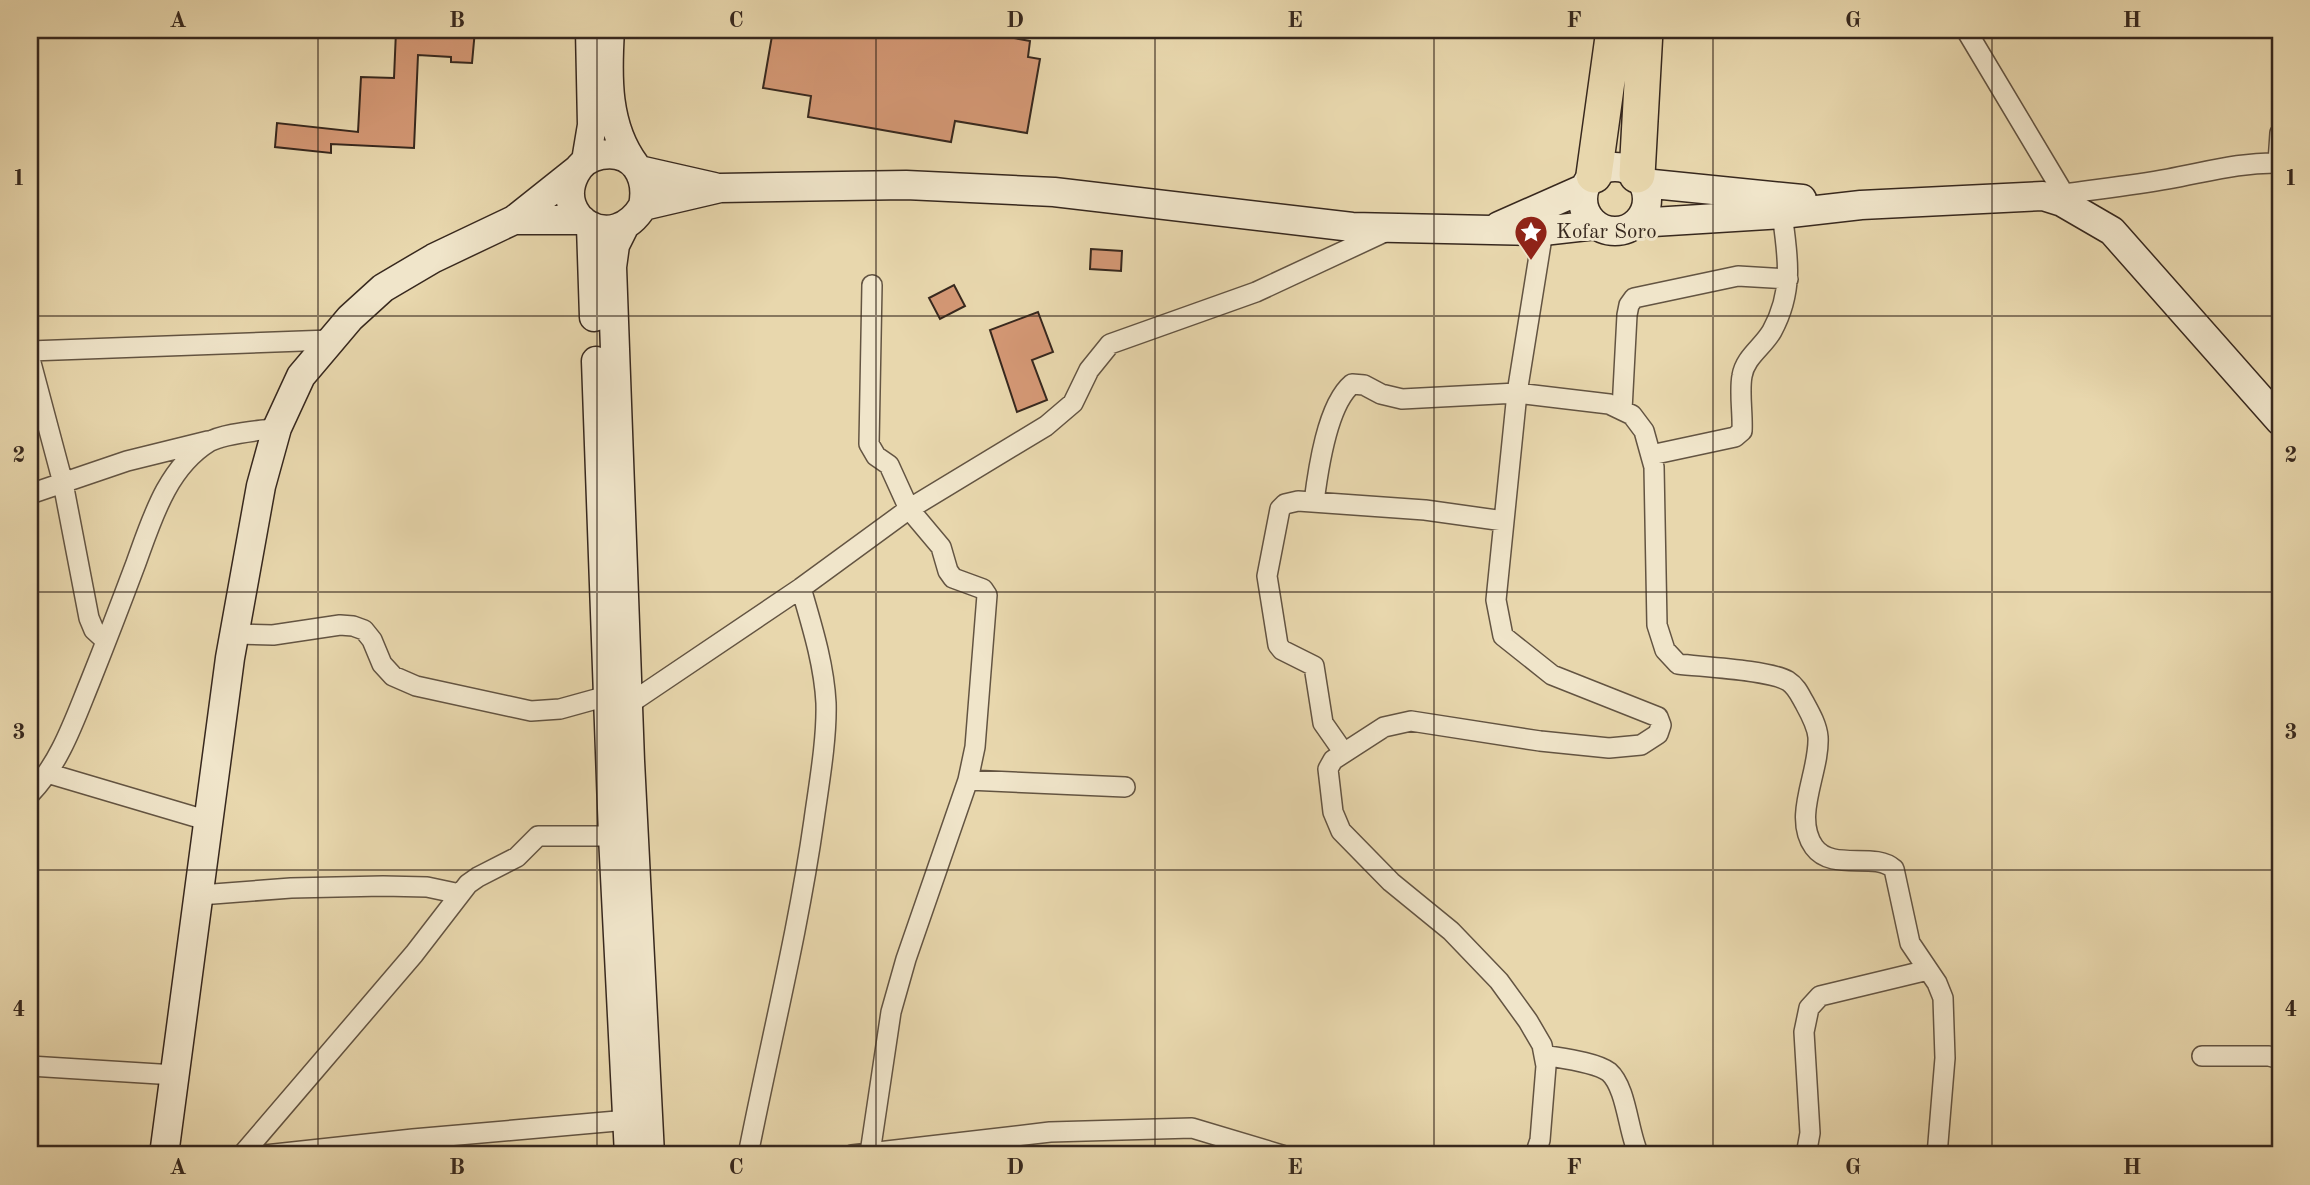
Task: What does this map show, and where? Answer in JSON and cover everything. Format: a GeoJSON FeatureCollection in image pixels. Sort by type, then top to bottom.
{"type":"FeatureCollection","features":[{"type":"Feature","properties":{"kind":"highway"},"geometry":{"type":"LineString","coordinates":[[1589,182],[1614,30]]}},
{"type":"Feature","properties":{"kind":"highway"},"geometry":{"type":"LineString","coordinates":[[1640,179],[1644,30]]}},
{"type":"Feature","properties":{"kind":"main road"},"geometry":{"type":"LineString","coordinates":[[590,30],[592,125],[582,165],[571,182],[570,195],[573,208],[586,223],[618,700],[632,803],[650,1155]]}},
{"type":"Feature","properties":{"kind":"main road"},"geometry":{"type":"LineString","coordinates":[[514,220],[586,223],[613,230],[624,227],[636,218],[643,206],[645,181],[624,150],[610,100],[610,30]]}},
{"type":"Feature","properties":{"kind":"main road"},"geometry":{"type":"LineString","coordinates":[[164,1155],[234,634],[261,485],[277,428],[301,376],[350,318],[383,289],[434,258],[514,220],[598,155],[612,154],[624,158],[637,168],[720,188]]}},
{"type":"Feature","properties":{"kind":"main road"},"geometry":{"type":"LineString","coordinates":[[1493,229],[1589,182],[1602,170],[1614,167],[1626,168],[1640,179],[1861,205]]}},
{"type":"Feature","properties":{"kind":"main road"},"geometry":{"type":"LineString","coordinates":[[1589,182],[1583,202],[1587,215],[1596,225],[1617,231],[1628,229],[1637,223],[1647,204],[1640,179]]}},
{"type":"Feature","properties":{"kind":"main road"},"geometry":{"type":"LineString","coordinates":[[643,206],[720,188],[906,186],[1054,192],[1352,227],[1543,231],[1596,225]]}},
{"type":"Feature","properties":{"kind":"main road"},"geometry":{"type":"LineString","coordinates":[[1637,223],[1782,214],[1861,205],[2054,195],[2112,231],[2280,421]]}},
{"type":"Feature","properties":{"kind":"main road"},"geometry":{"type":"LineString","coordinates":[[624,227],[615,245],[612,267],[618,700],[612,836],[629,1155]]}},
{"type":"Feature","properties":{"kind":"street"},"geometry":{"type":"LineString","coordinates":[[1966,30],[2054,195],[2169,179],[2214,168],[2279,163],[2280,133]]}},
{"type":"Feature","properties":{"kind":"street"},"geometry":{"type":"LineString","coordinates":[[1651,455],[1735,437],[1742,431],[1742,376],[1750,358],[1772,331],[1788,289],[1790,265],[1782,214]]}},
{"type":"Feature","properties":{"kind":"street"},"geometry":{"type":"LineString","coordinates":[[234,634],[273,635],[340,625],[353,626],[364,630],[372,640],[382,664],[393,676],[416,686],[531,711],[618,700],[802,589],[909,509],[1046,426],[1073,403],[1089,370],[1110,344],[1256,292],[1393,228]]}},
{"type":"Feature","properties":{"kind":"street"},"geometry":{"type":"LineString","coordinates":[[1535,1155],[1540,1140],[1546,1066],[1542,1045],[1499,981],[1451,931],[1391,882],[1341,831],[1332,812],[1328,769],[1333,760],[1384,727],[1411,721],[1540,741],[1609,748],[1642,745],[1658,734],[1661,725],[1658,717],[1552,675],[1503,636],[1496,600],[1517,393],[1543,231]]}},
{"type":"Feature","properties":{"kind":"street"},"geometry":{"type":"LineString","coordinates":[[1622,411],[1627,315],[1634,298],[1738,276],[1788,279]]}},
{"type":"Feature","properties":{"kind":"street"},"geometry":{"type":"LineString","coordinates":[[872,285],[871,451],[889,465],[909,509],[941,547],[948,571],[953,578],[983,590],[987,595],[975,747],[968,780],[906,959],[891,1012],[861,1154],[997,1147],[1050,1132],[1192,1128],[1282,1155]]}},
{"type":"Feature","properties":{"kind":"street"},"geometry":{"type":"LineString","coordinates":[[30,351],[330,340]]}},
{"type":"Feature","properties":{"kind":"street"},"geometry":{"type":"LineString","coordinates":[[30,359],[63,483],[89,618],[94,630],[106,641]]}},
{"type":"Feature","properties":{"kind":"street"},"geometry":{"type":"LineString","coordinates":[[1314,502],[1320,455],[1328,430],[1347,388],[1352,384],[1364,385],[1381,394],[1402,399],[1517,393],[1609,404],[1632,415],[1644,432],[1654,467],[1657,625],[1665,650],[1678,664],[1767,674],[1789,681],[1798,690],[1812,717],[1818,737],[1815,771],[1806,814],[1808,836],[1816,850],[1831,859],[1884,863],[1894,869],[1910,943],[1937,983],[1943,998],[1945,1058],[1937,1155]]}},
{"type":"Feature","properties":{"kind":"street"},"geometry":{"type":"LineString","coordinates":[[30,494],[127,461],[212,440],[277,428]]}},
{"type":"Feature","properties":{"kind":"street"},"geometry":{"type":"LineString","coordinates":[[30,794],[47,773],[66,740],[157,504],[176,475],[198,450],[212,440]]}},
{"type":"Feature","properties":{"kind":"street"},"geometry":{"type":"LineString","coordinates":[[1344,752],[1323,723],[1314,666],[1282,650],[1278,645],[1267,576],[1280,509],[1298,500],[1425,510],[1504,521]]}},
{"type":"Feature","properties":{"kind":"street"},"geometry":{"type":"LineString","coordinates":[[748,1155],[785,989],[808,860],[822,750],[826,705],[823,676],[802,589]]}},
{"type":"Feature","properties":{"kind":"street"},"geometry":{"type":"LineString","coordinates":[[47,773],[209,821]]}},
{"type":"Feature","properties":{"kind":"street"},"geometry":{"type":"LineString","coordinates":[[968,780],[1125,787]]}},
{"type":"Feature","properties":{"kind":"street"},"geometry":{"type":"LineString","coordinates":[[242,1155],[414,954],[460,894],[478,877],[517,857],[538,836],[612,836]]}},
{"type":"Feature","properties":{"kind":"street"},"geometry":{"type":"LineString","coordinates":[[200,895],[291,888],[383,886],[427,887],[460,894]]}},
{"type":"Feature","properties":{"kind":"street"},"geometry":{"type":"LineString","coordinates":[[1806,1155],[1810,1133],[1804,1032],[1809,1008],[1820,996],[1928,970]]}},
{"type":"Feature","properties":{"kind":"street"},"geometry":{"type":"LineString","coordinates":[[1544,1055],[1587,1064],[1608,1072],[1618,1087],[1639,1155]]}},
{"type":"Feature","properties":{"kind":"street"},"geometry":{"type":"LineString","coordinates":[[2202,1056],[2269,1056],[2280,1059]]}},
{"type":"Feature","properties":{"kind":"street"},"geometry":{"type":"LineString","coordinates":[[30,1066],[175,1075]]}},
{"type":"Feature","properties":{"kind":"street"},"geometry":{"type":"LineString","coordinates":[[265,1155],[414,1147],[628,1120]]}},
{"type":"Feature","properties":{"kind":"building"},"geometry":{"type":"Polygon","coordinates":[[[453,30],[475,30],[472,63],[451,62],[451,57],[418,55],[414,148],[331,144],[331,153],[275,147],[277,123],[358,132],[361,77],[394,78],[396,31],[453,33],[453,30]]]}},
{"type":"Feature","properties":{"kind":"building"},"geometry":{"type":"Polygon","coordinates":[[[773,30],[983,30],[982,32],[1030,41],[1028,57],[1040,59],[1027,133],[955,121],[951,142],[808,117],[811,96],[763,88],[773,30]]]}},
{"type":"Feature","properties":{"kind":"building"},"geometry":{"type":"Polygon","coordinates":[[[1091,249],[1122,251],[1121,271],[1090,269],[1091,249]]]}},
{"type":"Feature","properties":{"kind":"building"},"geometry":{"type":"Polygon","coordinates":[[[954,285],[965,306],[940,319],[929,298],[954,285]]]}},
{"type":"Feature","properties":{"kind":"building"},"geometry":{"type":"Polygon","coordinates":[[[1038,312],[1053,352],[1032,360],[1047,400],[1017,412],[990,330],[1038,312]]]}},
{"type":"Feature","properties":{"kind":"place","name":"Kofar Soro"},"geometry":{"type":"Point","coordinates":[1531,262]}}]}
